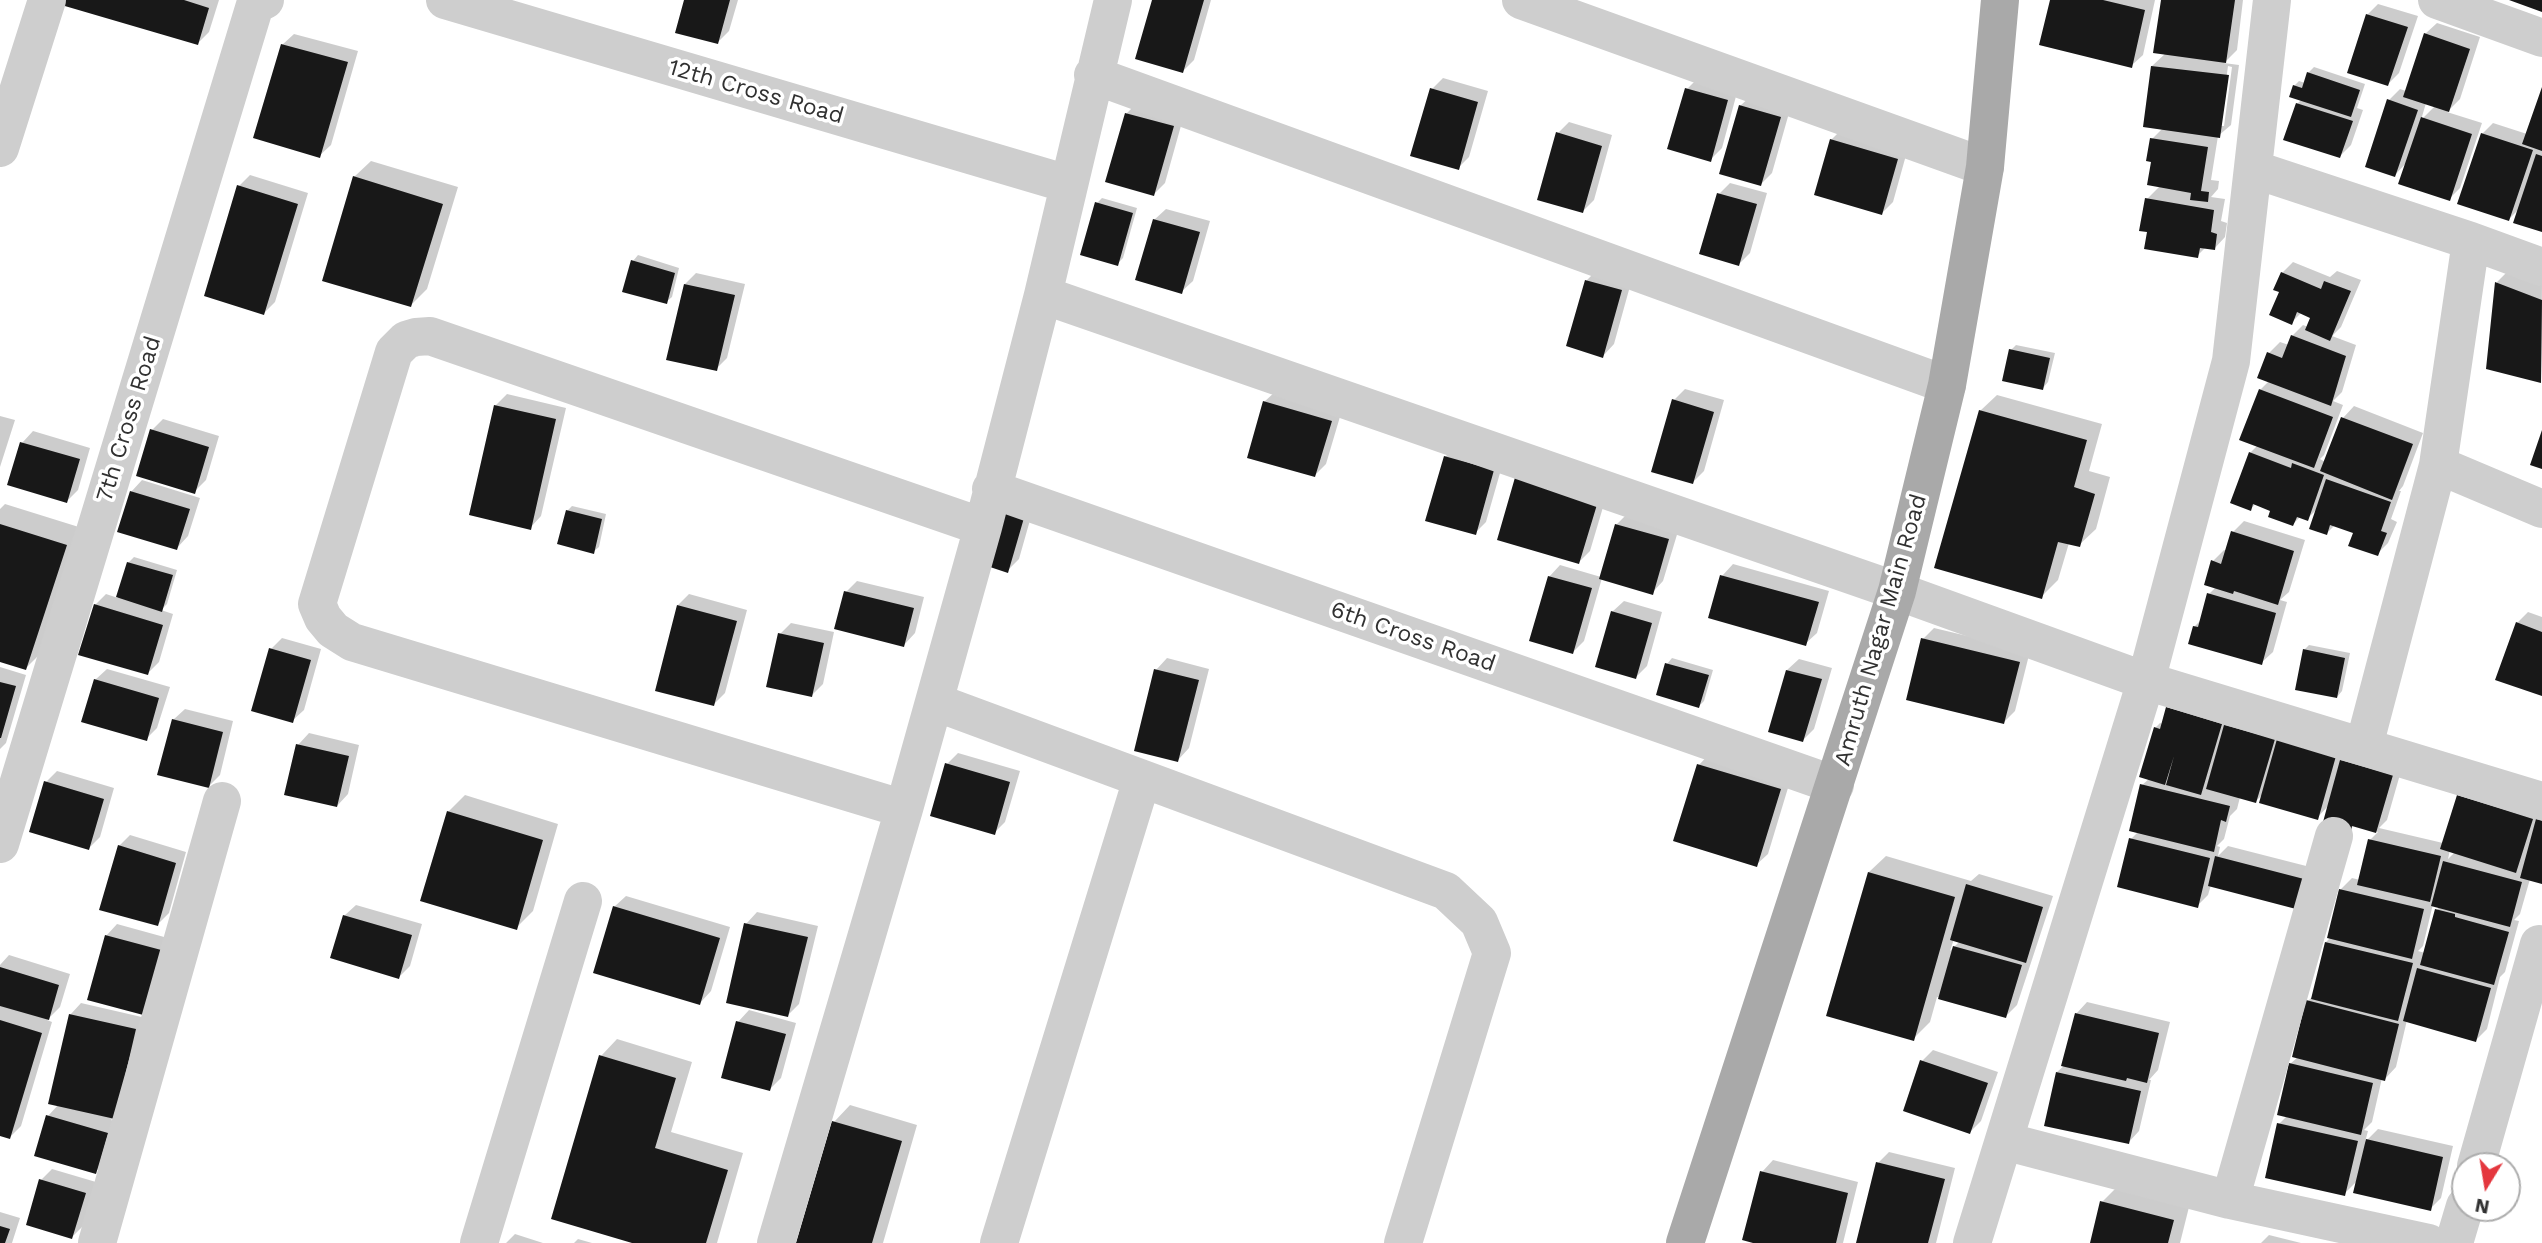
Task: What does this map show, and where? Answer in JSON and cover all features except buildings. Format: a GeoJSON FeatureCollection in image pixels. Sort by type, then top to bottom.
{"type":"FeatureCollection","features":[{"type":"Feature","properties":{"kind":"main road","name":"Amruth Nagar Main Road"},"geometry":{"type":"LineString","coordinates":[[1685,1243],[1897,591],[1947,385],[1985,167],[2000,0]]}},
{"type":"Feature","properties":{"kind":"street"},"geometry":{"type":"LineString","coordinates":[[0,148],[47,0]]}},
{"type":"Feature","properties":{"kind":"street","name":"12th Cross Road"},"geometry":{"type":"LineString","coordinates":[[445,0],[1068,184]]}},
{"type":"Feature","properties":{"kind":"street"},"geometry":{"type":"LineString","coordinates":[[776,1243],[935,702],[983,527],[1043,295],[1113,0]]}},
{"type":"Feature","properties":{"kind":"street"},"geometry":{"type":"LineString","coordinates":[[1521,0],[1985,167]]}},
{"type":"Feature","properties":{"kind":"street"},"geometry":{"type":"LineString","coordinates":[[1972,1243],[2146,681],[2231,361],[2272,0]]}},
{"type":"Feature","properties":{"kind":"street"},"geometry":{"type":"LineString","coordinates":[[2437,0],[2542,38]]}},
{"type":"Feature","properties":{"kind":"street","name":"7th Cross Road"},"geometry":{"type":"LineString","coordinates":[[0,844],[253,2]]}},
{"type":"Feature","properties":{"kind":"street"},"geometry":{"type":"LineString","coordinates":[[1094,75],[1947,385]]}},
{"type":"Feature","properties":{"kind":"street"},"geometry":{"type":"LineString","coordinates":[[2253,169],[2472,241],[2542,267]]}},
{"type":"Feature","properties":{"kind":"street"},"geometry":{"type":"LineString","coordinates":[[2364,746],[2438,465],[2472,241]]}},
{"type":"Feature","properties":{"kind":"street"},"geometry":{"type":"LineString","coordinates":[[1043,295],[1897,591],[2146,681],[2542,801]]}},
{"type":"Feature","properties":{"kind":"street"},"geometry":{"type":"LineString","coordinates":[[904,809],[352,642],[333,630],[323,618],[317,604],[394,352],[406,340],[416,337],[430,336],[983,527]]}},
{"type":"Feature","properties":{"kind":"street"},"geometry":{"type":"LineString","coordinates":[[2438,465],[2542,509]]}},
{"type":"Feature","properties":{"kind":"street","name":"6th Cross Road"},"geometry":{"type":"LineString","coordinates":[[991,489],[1835,785]]}},
{"type":"Feature","properties":{"kind":"street"},"geometry":{"type":"LineString","coordinates":[[935,702],[1446,891],[1479,922],[1492,953],[1403,1243]]}},
{"type":"Feature","properties":{"kind":"street"},"geometry":{"type":"LineString","coordinates":[[999,1243],[1142,779]]}},
{"type":"Feature","properties":{"kind":"street"},"geometry":{"type":"LineString","coordinates":[[97,1243],[222,801]]}},
{"type":"Feature","properties":{"kind":"street"},"geometry":{"type":"LineString","coordinates":[[2230,1200],[2334,836]]}},
{"type":"Feature","properties":{"kind":"street"},"geometry":{"type":"LineString","coordinates":[[479,1243],[583,901]]}},
{"type":"Feature","properties":{"kind":"street"},"geometry":{"type":"LineString","coordinates":[[2480,1152],[2539,944]]}},
{"type":"Feature","properties":{"kind":"street"},"geometry":{"type":"LineString","coordinates":[[2004,1141],[2230,1200],[2429,1243]]}},
{"type":"Feature","properties":{"kind":"street"},"geometry":{"type":"LineString","coordinates":[[2455,1243],[2461,1222]]}}]}
